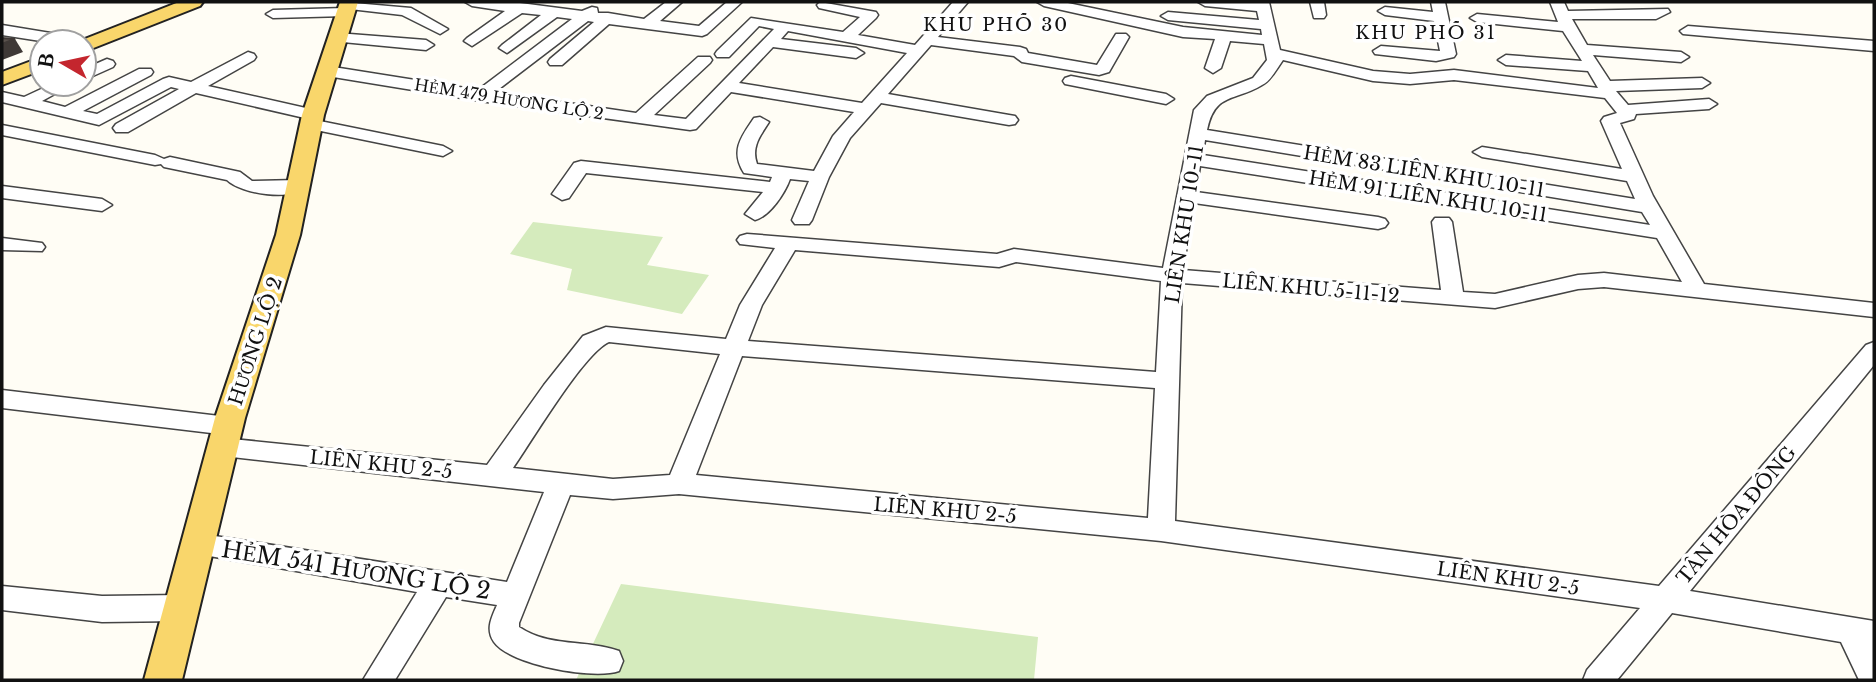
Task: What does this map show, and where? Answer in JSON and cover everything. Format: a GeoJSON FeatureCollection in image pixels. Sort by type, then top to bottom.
{"type":"FeatureCollection","features":[{"type":"Feature","properties":{"kind":"main road"},"geometry":{"type":"LineString","coordinates":[[98,37],[179,2]]}},
{"type":"Feature","properties":{"kind":"main road"},"geometry":{"type":"LineString","coordinates":[[98,38],[194,2]]}},
{"type":"Feature","properties":{"kind":"main road","name":"HƯƠNG LỘ 2"},"geometry":{"type":"LineString","coordinates":[[163,680],[225,437],[288,235],[312,120],[345,14]]}},
{"type":"Feature","properties":{"kind":"main road"},"geometry":{"type":"LineString","coordinates":[[2,72],[28,62]]}},
{"type":"Feature","properties":{"kind":"main road"},"geometry":{"type":"LineString","coordinates":[[2,79],[28,68]]}},
{"type":"Feature","properties":{"kind":"street"},"geometry":{"type":"LineString","coordinates":[[472,2],[588,14],[700,31],[734,2]]}},
{"type":"Feature","properties":{"kind":"street"},"geometry":{"type":"LineString","coordinates":[[480,96],[603,2]]}},
{"type":"Feature","properties":{"kind":"street"},"geometry":{"type":"LineString","coordinates":[[648,23],[675,2]]}},
{"type":"Feature","properties":{"kind":"street"},"geometry":{"type":"LineString","coordinates":[[802,220],[820,177],[842,136],[961,2]]}},
{"type":"Feature","properties":{"kind":"street"},"geometry":{"type":"LineString","coordinates":[[1044,2],[1080,5],[1183,32],[1223,38],[1267,25]]}},
{"type":"Feature","properties":{"kind":"street"},"geometry":{"type":"LineString","coordinates":[[1205,2],[1267,25],[1384,77],[1410,79],[1454,75],[1608,90],[1702,83]]}},
{"type":"Feature","properties":{"kind":"street"},"geometry":{"type":"LineString","coordinates":[[824,5],[871,15],[847,37]]}},
{"type":"Feature","properties":{"kind":"street"},"geometry":{"type":"LineString","coordinates":[[472,41],[520,7]]}},
{"type":"Feature","properties":{"kind":"street"},"geometry":{"type":"LineString","coordinates":[[1384,10],[1440,10],[1448,54],[1436,57],[1383,45],[1379,59],[1384,77]]}},
{"type":"Feature","properties":{"kind":"street"},"geometry":{"type":"LineString","coordinates":[[273,14],[406,11],[440,29]]}},
{"type":"Feature","properties":{"kind":"street"},"geometry":{"type":"LineString","coordinates":[[507,48],[555,12]]}},
{"type":"Feature","properties":{"kind":"street"},"geometry":{"type":"LineString","coordinates":[[1477,18],[1506,23],[1563,15],[1656,15],[1663,12]]}},
{"type":"Feature","properties":{"kind":"street"},"geometry":{"type":"LineString","coordinates":[[345,14],[426,45]]}},
{"type":"Feature","properties":{"kind":"street"},"geometry":{"type":"LineString","coordinates":[[1153,14],[1267,25]]}},
{"type":"Feature","properties":{"kind":"street"},"geometry":{"type":"LineString","coordinates":[[1563,15],[1593,67],[1628,115],[1610,121],[1662,233],[1697,290]]}},
{"type":"Feature","properties":{"kind":"street"},"geometry":{"type":"LineString","coordinates":[[556,62],[608,17]]}},
{"type":"Feature","properties":{"kind":"street"},"geometry":{"type":"LineString","coordinates":[[723,54],[756,21],[847,37],[1020,52],[1022,57]]}},
{"type":"Feature","properties":{"kind":"street"},"geometry":{"type":"LineString","coordinates":[[1506,23],[1509,54],[1593,67]]}},
{"type":"Feature","properties":{"kind":"street","name":"LIÊN KHU 10-11"},"geometry":{"type":"LineString","coordinates":[[1161,530],[1172,276],[1203,110],[1213,100],[1258,81],[1275,60],[1267,25]]}},
{"type":"Feature","properties":{"kind":"street"},"geometry":{"type":"LineString","coordinates":[[727,86],[785,26]]}},
{"type":"Feature","properties":{"kind":"street"},"geometry":{"type":"LineString","coordinates":[[2,30],[28,35]]}},
{"type":"Feature","properties":{"kind":"street"},"geometry":{"type":"LineString","coordinates":[[1689,31],[1874,46]]}},
{"type":"Feature","properties":{"kind":"street"},"geometry":{"type":"LineString","coordinates":[[1022,57],[1091,70],[1102,69],[1121,37]]}},
{"type":"Feature","properties":{"kind":"street"},"geometry":{"type":"LineString","coordinates":[[1213,68],[1223,38]]}},
{"type":"Feature","properties":{"kind":"street"},"geometry":{"type":"LineString","coordinates":[[769,42],[862,54]]}},
{"type":"Feature","properties":{"kind":"street"},"geometry":{"type":"LineString","coordinates":[[1582,49],[1681,57]]}},
{"type":"Feature","properties":{"kind":"street"},"geometry":{"type":"LineString","coordinates":[[1022,57],[1016,67],[1019,71],[1166,99]]}},
{"type":"Feature","properties":{"kind":"street"},"geometry":{"type":"LineString","coordinates":[[122,128],[195,88],[255,60],[215,92]]}},
{"type":"Feature","properties":{"kind":"street"},"geometry":{"type":"LineString","coordinates":[[642,117],[704,60]]}},
{"type":"Feature","properties":{"kind":"street"},"geometry":{"type":"LineString","coordinates":[[98,68],[107,64]]}},
{"type":"Feature","properties":{"kind":"street","name":"HẺM 479 HƯƠNG LỘ 2"},"geometry":{"type":"LineString","coordinates":[[327,71],[480,96],[691,125],[727,86]]}},
{"type":"Feature","properties":{"kind":"street"},"geometry":{"type":"LineString","coordinates":[[68,112],[145,72]]}},
{"type":"Feature","properties":{"kind":"street"},"geometry":{"type":"LineString","coordinates":[[2,97],[99,120],[169,82],[443,151]]}},
{"type":"Feature","properties":{"kind":"street"},"geometry":{"type":"LineString","coordinates":[[727,86],[1009,120]]}},
{"type":"Feature","properties":{"kind":"street"},"geometry":{"type":"LineString","coordinates":[[27,102],[35,98]]}},
{"type":"Feature","properties":{"kind":"street"},"geometry":{"type":"LineString","coordinates":[[1625,110],[1709,104]]}},
{"type":"Feature","properties":{"kind":"street"},"geometry":{"type":"LineString","coordinates":[[760,122],[746,145],[744,154],[751,169],[780,179]]}},
{"type":"Feature","properties":{"kind":"street"},"geometry":{"type":"LineString","coordinates":[[2,130],[233,176],[240,183],[250,186],[298,186]]}},
{"type":"Feature","properties":{"kind":"street","name":"HẺM 83 LIÊN KHU 10-11"},"geometry":{"type":"LineString","coordinates":[[1198,134],[1649,207]]}},
{"type":"Feature","properties":{"kind":"street"},"geometry":{"type":"LineString","coordinates":[[1482,152],[1636,177]]}},
{"type":"Feature","properties":{"kind":"street","name":"HẺM 91 LIÊN KHU 10-11"},"geometry":{"type":"LineString","coordinates":[[1193,159],[1662,233]]}},
{"type":"Feature","properties":{"kind":"street"},"geometry":{"type":"LineString","coordinates":[[562,194],[581,167],[780,179],[820,177]]}},
{"type":"Feature","properties":{"kind":"street"},"geometry":{"type":"LineString","coordinates":[[755,214],[780,179]]}},
{"type":"Feature","properties":{"kind":"street"},"geometry":{"type":"LineString","coordinates":[[2,192],[102,205]]}},
{"type":"Feature","properties":{"kind":"street"},"geometry":{"type":"LineString","coordinates":[[1186,196],[1378,223]]}},
{"type":"Feature","properties":{"kind":"street"},"geometry":{"type":"LineString","coordinates":[[1442,222],[1453,298]]}},
{"type":"Feature","properties":{"kind":"street","name":"LIÊN KHU 5-11-12"},"geometry":{"type":"LineString","coordinates":[[747,240],[999,261],[1014,255],[1172,276],[1496,301],[1578,282],[1604,280],[1874,310]]}},
{"type":"Feature","properties":{"kind":"street"},"geometry":{"type":"LineString","coordinates":[[2,244],[35,247]]}},
{"type":"Feature","properties":{"kind":"street"},"geometry":{"type":"LineString","coordinates":[[679,484],[751,305],[788,244]]}},
{"type":"Feature","properties":{"kind":"street"},"geometry":{"type":"LineString","coordinates":[[494,476],[552,391],[591,341],[606,334],[734,348],[1166,381]]}},
{"type":"Feature","properties":{"kind":"street","name":"TÂN HÒA ĐÔNG"},"geometry":{"type":"LineString","coordinates":[[1598,680],[1874,350]]}},
{"type":"Feature","properties":{"kind":"street","name":"LIÊN KHU 2-5"},"geometry":{"type":"LineString","coordinates":[[2,399],[225,437],[494,476],[612,489],[679,484],[1161,530],[1666,599],[1863,633]]}},
{"type":"Feature","properties":{"kind":"street"},"geometry":{"type":"LineString","coordinates":[[561,484],[504,623],[505,634],[535,650],[608,661]]}},
{"type":"Feature","properties":{"kind":"street","name":"HẺM 541 HƯƠNG LỘ 2"},"geometry":{"type":"LineString","coordinates":[[196,544],[516,596]]}},
{"type":"Feature","properties":{"kind":"street"},"geometry":{"type":"LineString","coordinates":[[378,680],[438,584]]}},
{"type":"Feature","properties":{"kind":"street"},"geometry":{"type":"LineString","coordinates":[[2,598],[89,608],[181,608]]}},
{"type":"Feature","properties":{"kind":"street"},"geometry":{"type":"LineString","coordinates":[[1863,633],[1874,678]]}},
{"type":"Feature","properties":{"kind":"green space"},"geometry":{"type":"Polygon","coordinates":[[[533,222],[663,237],[647,265],[709,275],[682,314],[567,290],[572,269],[510,254],[533,222]]]}},
{"type":"Feature","properties":{"kind":"green space"},"geometry":{"type":"Polygon","coordinates":[[[621,584],[1038,637],[1034,680],[576,680],[621,584]]]}},
{"type":"Feature","properties":{"kind":"building"},"geometry":{"type":"Polygon","coordinates":[[[2,38],[15,39],[2,44],[2,38]]]}},
{"type":"Feature","properties":{"kind":"district","name":"KHU PHỐ 30"},"geometry":{"type":"Point","coordinates":[996,25]}},
{"type":"Feature","properties":{"kind":"district","name":"KHU PHỐ 31"},"geometry":{"type":"Point","coordinates":[1426,33]}}]}
